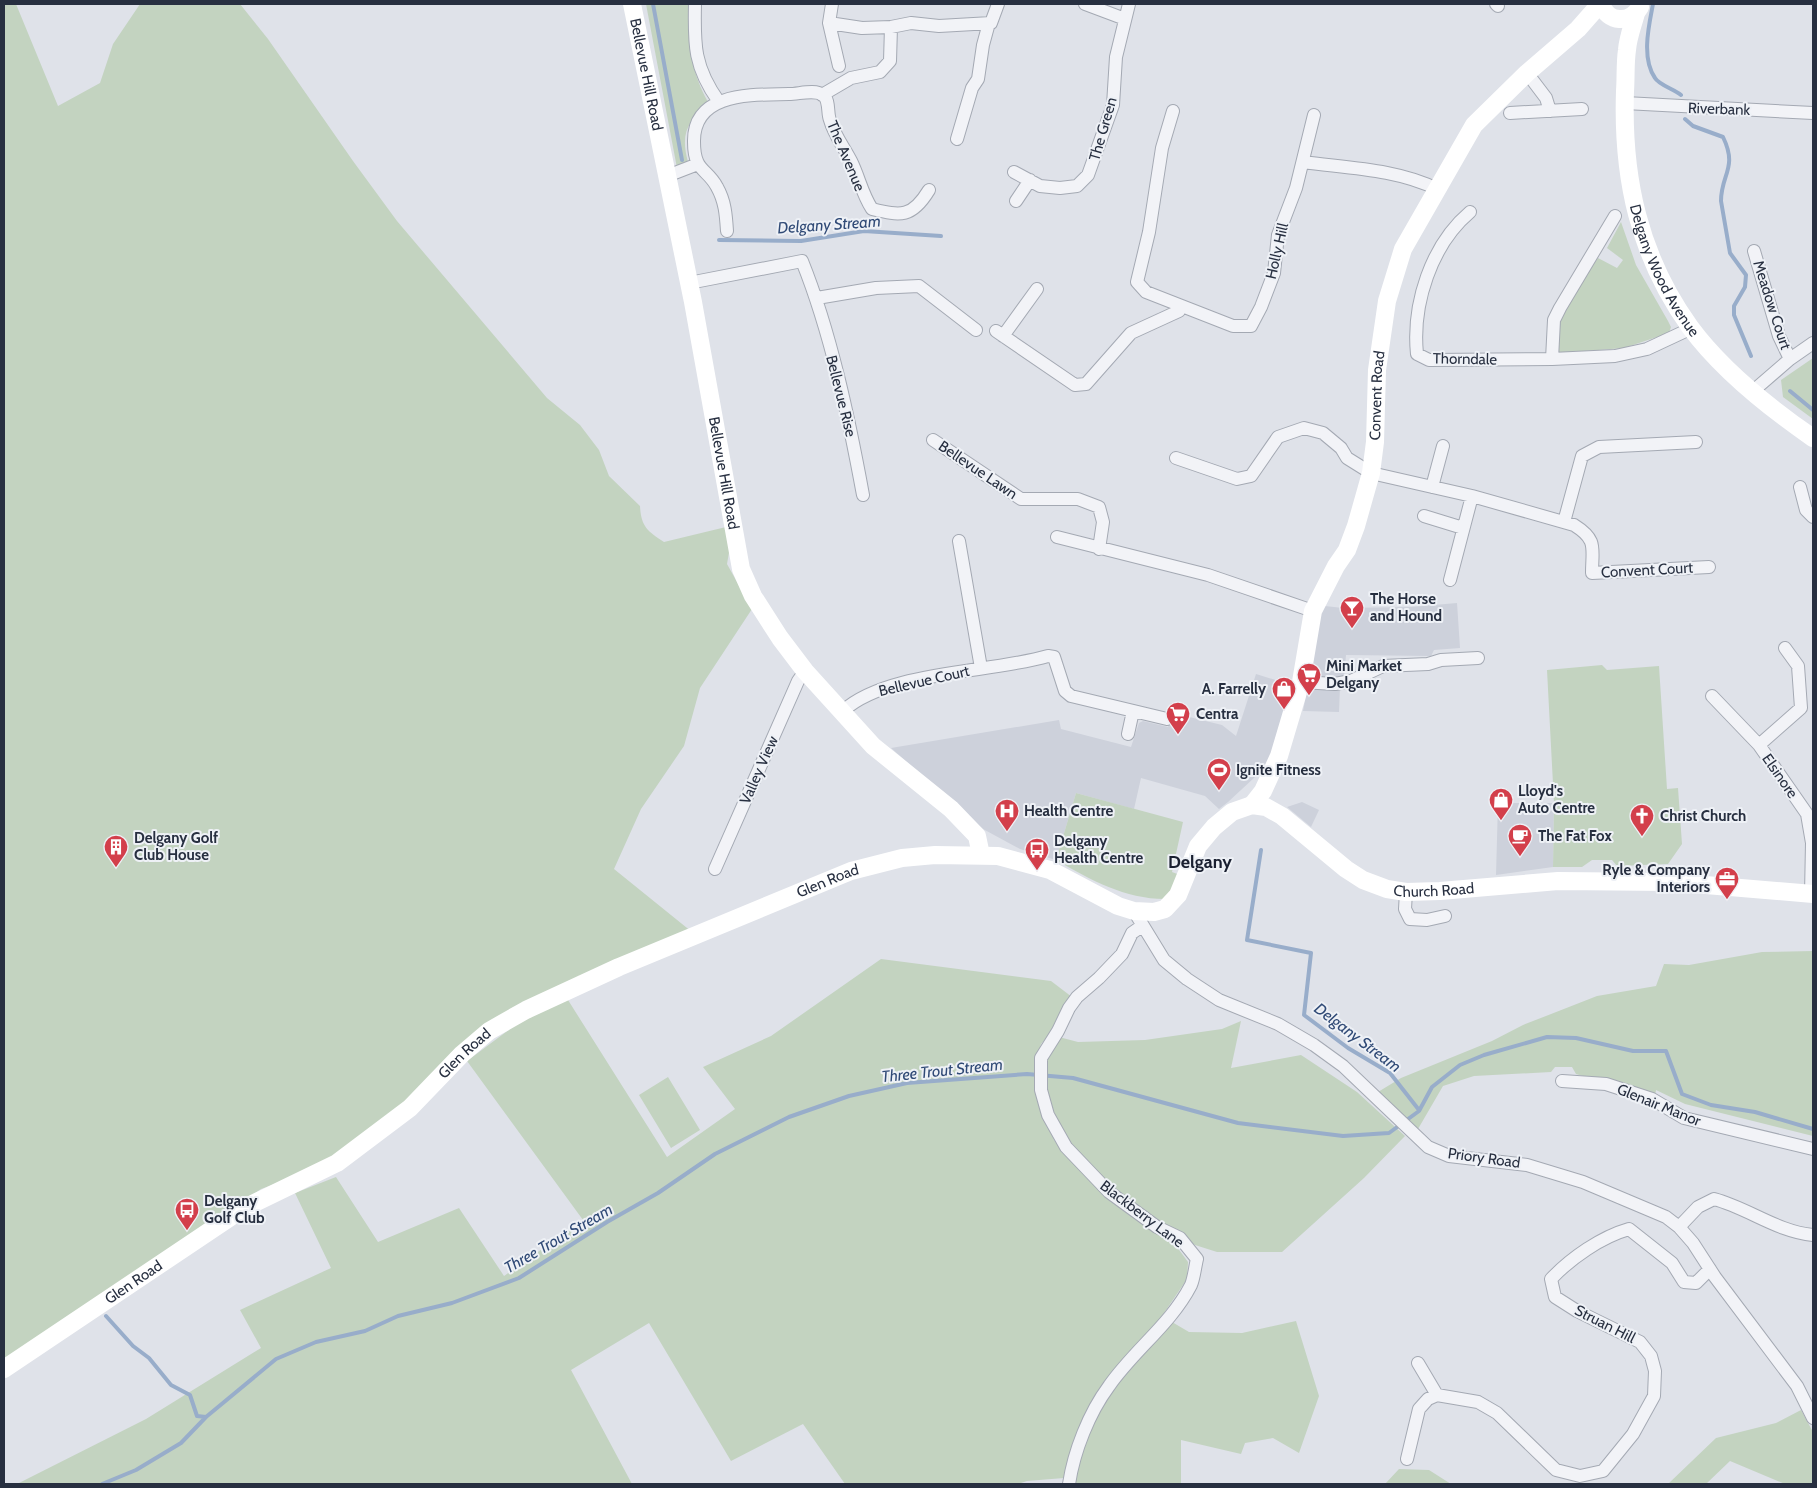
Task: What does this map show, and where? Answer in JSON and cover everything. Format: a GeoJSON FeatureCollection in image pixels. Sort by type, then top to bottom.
{"type":"FeatureCollection","features":[{"type":"Feature","properties":{"kind":"street","name":"Bellevue Hill Road"},"geometry":{"type":"LineString","coordinates":[[632,4],[689,283],[741,569],[753,596],[780,638],[805,671],[873,746],[951,809],[977,836],[981,855]]}},
{"type":"Feature","properties":{"kind":"street"},"geometry":{"type":"LineString","coordinates":[[696,4],[694,33],[698,66],[707,85],[719,102]]}},
{"type":"Feature","properties":{"kind":"street"},"geometry":{"type":"LineString","coordinates":[[832,4],[829,23],[839,66]]}},
{"type":"Feature","properties":{"kind":"street"},"geometry":{"type":"LineString","coordinates":[[956,139],[980,70],[982,45],[989,22],[991,22],[998,4]]}},
{"type":"Feature","properties":{"kind":"street"},"geometry":{"type":"LineString","coordinates":[[1085,4],[1125,19]]}},
{"type":"Feature","properties":{"kind":"street","name":"The Green"},"geometry":{"type":"LineString","coordinates":[[1014,172],[1040,186],[1060,188],[1077,186],[1088,175],[1113,105],[1116,57],[1129,4]]}},
{"type":"Feature","properties":{"kind":"street"},"geometry":{"type":"LineString","coordinates":[[1607,11],[1627,19],[1638,8]]}},
{"type":"Feature","properties":{"kind":"street","name":"Delgany Wood Avenue"},"geometry":{"type":"LineString","coordinates":[[1638,8],[1627,50],[1625,151],[1637,218],[1652,258],[1674,303],[1692,328],[1753,391],[1813,438]]}},
{"type":"Feature","properties":{"kind":"street","name":"Delgany Wood Avenue"},"geometry":{"type":"LineString","coordinates":[[1607,11],[1627,50]]}},
{"type":"Feature","properties":{"kind":"street","name":"Convent Road"},"geometry":{"type":"LineString","coordinates":[[1252,805],[1263,791],[1279,756],[1301,682],[1313,611],[1336,566],[1347,550],[1371,473],[1375,442],[1377,370],[1387,302],[1403,249],[1474,125],[1527,73],[1578,29],[1607,11]]}},
{"type":"Feature","properties":{"kind":"street"},"geometry":{"type":"LineString","coordinates":[[829,23],[862,28],[891,27],[911,22],[939,26],[989,22]]}},
{"type":"Feature","properties":{"kind":"street"},"geometry":{"type":"LineString","coordinates":[[727,231],[725,202],[716,185],[702,172],[698,164],[694,141],[696,128],[702,115],[719,102],[756,94],[813,92],[822,95],[851,78],[880,72],[890,60],[891,27]]}},
{"type":"Feature","properties":{"kind":"street"},"geometry":{"type":"LineString","coordinates":[[1527,73],[1546,98],[1550,111]]}},
{"type":"Feature","properties":{"kind":"street","name":"The Avenue"},"geometry":{"type":"LineString","coordinates":[[822,95],[827,100],[833,129],[850,159],[864,198],[872,209],[894,214],[908,213],[920,206],[929,190]]}},
{"type":"Feature","properties":{"kind":"street","name":"Riverbank"},"geometry":{"type":"LineString","coordinates":[[1625,103],[1813,113]]}},
{"type":"Feature","properties":{"kind":"street"},"geometry":{"type":"LineString","coordinates":[[1510,113],[1582,109]]}},
{"type":"Feature","properties":{"kind":"street","name":"Holly Hill"},"geometry":{"type":"LineString","coordinates":[[1174,111],[1162,148],[1149,232],[1137,282],[1146,292],[1233,326],[1250,326],[1261,307],[1274,273],[1278,235],[1296,188],[1314,115]]}},
{"type":"Feature","properties":{"kind":"street"},"geometry":{"type":"LineString","coordinates":[[1303,162],[1400,176],[1421,181],[1437,190]]}},
{"type":"Feature","properties":{"kind":"street"},"geometry":{"type":"LineString","coordinates":[[667,176],[698,164]]}},
{"type":"Feature","properties":{"kind":"street"},"geometry":{"type":"LineString","coordinates":[[1016,201],[1030,180]]}},
{"type":"Feature","properties":{"kind":"street","name":"Thorndale"},"geometry":{"type":"LineString","coordinates":[[1470,212],[1457,223],[1432,266],[1423,289],[1415,330],[1417,354],[1429,360],[1552,359],[1615,356],[1648,349],[1692,328]]}},
{"type":"Feature","properties":{"kind":"street"},"geometry":{"type":"LineString","coordinates":[[1552,359],[1554,320],[1615,216]]}},
{"type":"Feature","properties":{"kind":"street","name":"Meadow Court"},"geometry":{"type":"LineString","coordinates":[[1754,251],[1779,336],[1790,359]]}},
{"type":"Feature","properties":{"kind":"street","name":"Bellevue Rise"},"geometry":{"type":"LineString","coordinates":[[689,283],[802,261],[817,298],[856,453],[863,495]]}},
{"type":"Feature","properties":{"kind":"street"},"geometry":{"type":"LineString","coordinates":[[817,298],[876,288],[919,286],[976,330]]}},
{"type":"Feature","properties":{"kind":"street"},"geometry":{"type":"LineString","coordinates":[[1037,289],[999,334],[1076,385],[1086,384],[1131,333],[1179,311],[1181,306]]}},
{"type":"Feature","properties":{"kind":"street"},"geometry":{"type":"LineString","coordinates":[[1753,391],[1813,342]]}},
{"type":"Feature","properties":{"kind":"street"},"geometry":{"type":"LineString","coordinates":[[1176,458],[1236,480],[1251,476],[1278,437],[1304,428],[1323,433],[1341,448],[1347,458],[1371,473]]}},
{"type":"Feature","properties":{"kind":"street","name":"Bellevue Lawn"},"geometry":{"type":"LineString","coordinates":[[933,440],[1021,499],[1078,499],[1100,507],[1103,522],[1099,549]]}},
{"type":"Feature","properties":{"kind":"street"},"geometry":{"type":"LineString","coordinates":[[1564,522],[1582,456],[1599,447],[1696,442]]}},
{"type":"Feature","properties":{"kind":"street"},"geometry":{"type":"LineString","coordinates":[[1432,487],[1443,446]]}},
{"type":"Feature","properties":{"kind":"street","name":"Convent Court"},"geometry":{"type":"LineString","coordinates":[[1371,473],[1472,496],[1574,525],[1587,533],[1594,546],[1592,573],[1709,567]]}},
{"type":"Feature","properties":{"kind":"street"},"geometry":{"type":"LineString","coordinates":[[1800,487],[1806,510],[1813,517]]}},
{"type":"Feature","properties":{"kind":"street"},"geometry":{"type":"LineString","coordinates":[[1450,580],[1472,496]]}},
{"type":"Feature","properties":{"kind":"street"},"geometry":{"type":"LineString","coordinates":[[1424,516],[1463,528]]}},
{"type":"Feature","properties":{"kind":"street"},"geometry":{"type":"LineString","coordinates":[[1057,537],[1208,575],[1313,611]]}},
{"type":"Feature","properties":{"kind":"street","name":"Bellevue Court"},"geometry":{"type":"LineString","coordinates":[[959,541],[980,668]]}},
{"type":"Feature","properties":{"kind":"street","name":"Elsinore"},"geometry":{"type":"LineString","coordinates":[[1759,745],[1802,708],[1798,666],[1785,648]]}},
{"type":"Feature","properties":{"kind":"street","name":"Bellevue Court"},"geometry":{"type":"LineString","coordinates":[[843,711],[851,704],[882,688],[1048,656],[1054,657],[1065,691],[1071,696],[1133,711]]}},
{"type":"Feature","properties":{"kind":"street"},"geometry":{"type":"LineString","coordinates":[[1301,682],[1335,684],[1351,681],[1383,666],[1428,664],[1441,660],[1478,658]]}},
{"type":"Feature","properties":{"kind":"street","name":"Valley View"},"geometry":{"type":"LineString","coordinates":[[715,869],[798,680],[805,671]]}},
{"type":"Feature","properties":{"kind":"street","name":"Elsinore"},"geometry":{"type":"LineString","coordinates":[[1712,696],[1759,745],[1807,814],[1812,843],[1812,894]]}},
{"type":"Feature","properties":{"kind":"street"},"geometry":{"type":"LineString","coordinates":[[1128,734],[1133,711],[1167,719]]}},
{"type":"Feature","properties":{"kind":"street"},"geometry":{"type":"LineString","coordinates":[[1138,918],[1165,909],[1171,904],[1178,895],[1198,846],[1214,827],[1232,812],[1252,805]]}},
{"type":"Feature","properties":{"kind":"street","name":"Church Road"},"geometry":{"type":"LineString","coordinates":[[1252,805],[1266,806],[1282,816],[1346,869],[1363,880],[1387,889],[1406,892],[1558,881],[1670,882],[1812,894]]}},
{"type":"Feature","properties":{"kind":"street","name":"Glen Road"},"geometry":{"type":"LineString","coordinates":[[4,1369],[244,1208],[270,1193],[313,1176],[337,1163],[410,1108],[462,1054],[488,1031],[526,1010],[723,922],[852,871],[902,858],[935,855],[998,856],[1050,870],[1138,918]]}},
{"type":"Feature","properties":{"kind":"street"},"geometry":{"type":"LineString","coordinates":[[1406,892],[1404,909],[1410,919],[1427,920],[1445,916]]}},
{"type":"Feature","properties":{"kind":"street","name":"Blackberry Lane"},"geometry":{"type":"LineString","coordinates":[[1069,1484],[1071,1471],[1086,1428],[1108,1386],[1172,1314],[1191,1284],[1197,1259],[1180,1238],[1157,1227],[1109,1192],[1066,1147],[1048,1115],[1042,1090],[1041,1058],[1077,997],[1100,978],[1122,954],[1138,918]]}},
{"type":"Feature","properties":{"kind":"street","name":"Priory Road"},"geometry":{"type":"LineString","coordinates":[[1138,918],[1164,960],[1187,979],[1220,1000],[1278,1024],[1314,1045],[1343,1066],[1428,1147],[1449,1156],[1527,1165],[1583,1182],[1666,1217],[1679,1227],[1693,1243],[1803,1395],[1813,1418]]}},
{"type":"Feature","properties":{"kind":"street","name":"Glenair Manor"},"geometry":{"type":"LineString","coordinates":[[1562,1081],[1606,1084],[1652,1099],[1684,1118],[1813,1149]]}},
{"type":"Feature","properties":{"kind":"street"},"geometry":{"type":"LineString","coordinates":[[1679,1227],[1698,1207],[1714,1199],[1732,1204],[1783,1228],[1813,1235]]}},
{"type":"Feature","properties":{"kind":"street","name":"Struan Hill"},"geometry":{"type":"LineString","coordinates":[[1437,1395],[1478,1402],[1497,1413],[1556,1470],[1580,1476],[1603,1472],[1633,1434],[1654,1396],[1655,1371],[1651,1356],[1640,1342],[1577,1311],[1555,1297],[1551,1279],[1561,1268],[1612,1234],[1629,1229],[1672,1264],[1684,1282],[1696,1283],[1710,1269]]}},
{"type":"Feature","properties":{"kind":"street"},"geometry":{"type":"LineString","coordinates":[[1407,1459],[1419,1409],[1428,1398],[1437,1395],[1418,1363]]}},
{"type":"Feature","properties":{"kind":"shaded area"},"geometry":{"type":"Polygon","coordinates":[[[1457,603],[1460,648],[1434,650],[1431,656],[1346,655],[1344,677],[1310,677],[1319,615],[1325,606],[1343,608],[1411,607],[1457,603]]]}},
{"type":"Feature","properties":{"kind":"shaded area"},"geometry":{"type":"Polygon","coordinates":[[[1256,674],[1295,686],[1268,765],[1219,809],[1205,796],[1141,778],[1134,809],[1076,793],[1056,860],[1020,849],[983,829],[891,748],[1059,720],[1061,729],[1131,747],[1139,723],[1143,721],[1168,727],[1173,713],[1222,725],[1236,736],[1256,674]]]}},
{"type":"Feature","properties":{"kind":"shaded area"},"geometry":{"type":"Polygon","coordinates":[[[1308,686],[1340,687],[1339,712],[1303,711],[1308,686]]]}},
{"type":"Feature","properties":{"kind":"shaded area"},"geometry":{"type":"Polygon","coordinates":[[[1302,802],[1319,810],[1311,827],[1287,807],[1302,802]]]}},
{"type":"Feature","properties":{"kind":"shaded area"},"geometry":{"type":"Polygon","coordinates":[[[1498,803],[1554,803],[1553,867],[1496,875],[1498,803]]]}},
{"type":"Feature","properties":{"kind":"green space"},"geometry":{"type":"Polygon","coordinates":[[[4,4],[16,4],[58,106],[100,83],[113,44],[140,4],[240,4],[268,39],[397,221],[547,398],[580,425],[599,450],[609,476],[640,506],[642,519],[649,531],[664,542],[726,527],[730,547],[727,564],[752,609],[700,688],[684,746],[641,809],[614,869],[692,932],[550,993],[333,1156],[305,1173],[261,1189],[4,1359],[4,4]]]}},
{"type":"Feature","properties":{"kind":"green space"},"geometry":{"type":"Polygon","coordinates":[[[646,4],[690,4],[690,43],[694,66],[708,102],[691,122],[686,135],[685,143],[688,162],[677,168],[646,4]]]}},
{"type":"Feature","properties":{"kind":"green space"},"geometry":{"type":"Polygon","coordinates":[[[1621,222],[1636,265],[1671,327],[1669,333],[1624,348],[1560,353],[1557,342],[1558,329],[1568,303],[1583,278],[1598,258],[1617,268],[1623,260],[1607,248],[1621,222]]]}},
{"type":"Feature","properties":{"kind":"green space"},"geometry":{"type":"Polygon","coordinates":[[[1813,358],[1813,419],[1783,397],[1781,380],[1813,358]]]}},
{"type":"Feature","properties":{"kind":"green space"},"geometry":{"type":"Polygon","coordinates":[[[1602,665],[1607,670],[1659,666],[1667,789],[1678,788],[1682,844],[1668,864],[1617,866],[1612,860],[1592,860],[1582,867],[1553,867],[1554,803],[1547,670],[1602,665]]]}},
{"type":"Feature","properties":{"kind":"green space"},"geometry":{"type":"Polygon","coordinates":[[[1076,793],[1183,822],[1172,872],[1180,875],[1165,899],[1136,896],[1122,892],[1082,875],[1056,860],[1076,793]]]}},
{"type":"Feature","properties":{"kind":"green space"},"geometry":{"type":"Polygon","coordinates":[[[1813,951],[1813,1136],[1685,1104],[1656,1090],[1655,1097],[1576,1074],[1572,1067],[1555,1067],[1551,1072],[1474,1076],[1443,1086],[1418,1129],[1378,1092],[1401,1078],[1492,1041],[1523,1025],[1597,996],[1656,986],[1664,964],[1689,965],[1762,952],[1813,951]]]}},
{"type":"Feature","properties":{"kind":"green space"},"geometry":{"type":"Polygon","coordinates":[[[881,959],[1051,981],[1072,997],[1051,1033],[1041,1044],[1035,1065],[1041,1106],[1054,1140],[1074,1164],[1126,1212],[1174,1243],[1188,1262],[1187,1279],[1160,1319],[1105,1381],[1081,1427],[1064,1478],[1027,1481],[1018,1484],[845,1484],[803,1424],[731,1461],[649,1323],[571,1370],[632,1484],[17,1484],[146,1419],[261,1348],[240,1310],[331,1268],[295,1193],[336,1177],[378,1242],[459,1208],[504,1276],[583,1220],[467,1061],[530,1014],[568,1000],[667,1157],[735,1109],[703,1067],[771,1036],[881,959]]]}},
{"type":"Feature","properties":{"kind":"green space"},"geometry":{"type":"Polygon","coordinates":[[[1241,1021],[1231,1068],[1301,1055],[1357,1092],[1405,1136],[1364,1178],[1282,1252],[1217,1252],[1195,1245],[1123,1199],[1065,1138],[1049,1110],[1044,1059],[1059,1037],[1078,1042],[1145,1040],[1222,1029],[1241,1021]]]}},
{"type":"Feature","properties":{"kind":"green space"},"geometry":{"type":"Polygon","coordinates":[[[668,1077],[700,1130],[671,1148],[639,1095],[668,1077]]]}},
{"type":"Feature","properties":{"kind":"green space"},"geometry":{"type":"Polygon","coordinates":[[[1296,1321],[1319,1396],[1299,1453],[1273,1438],[1245,1443],[1241,1454],[1181,1440],[1181,1484],[1071,1484],[1085,1440],[1105,1397],[1123,1372],[1172,1322],[1189,1332],[1242,1333],[1296,1321]]]}},
{"type":"Feature","properties":{"kind":"green space"},"geometry":{"type":"Polygon","coordinates":[[[1801,1410],[1813,1432],[1813,1484],[1785,1484],[1730,1461],[1706,1484],[1668,1484],[1716,1438],[1776,1423],[1801,1410]]]}},
{"type":"Feature","properties":{"kind":"green space"},"geometry":{"type":"Polygon","coordinates":[[[1399,1469],[1429,1470],[1451,1484],[1385,1484],[1399,1469]]]}},
{"type":"Feature","properties":{"kind":"waterway","name":"Delgany Stream"},"geometry":{"type":"LineString","coordinates":[[653,4],[682,160]]}},
{"type":"Feature","properties":{"kind":"waterway"},"geometry":{"type":"LineString","coordinates":[[1653,4],[1647,41],[1648,61],[1655,78],[1681,95]]}},
{"type":"Feature","properties":{"kind":"waterway"},"geometry":{"type":"LineString","coordinates":[[1685,119],[1693,126],[1723,137],[1727,148],[1729,164],[1723,184],[1721,201],[1730,253],[1746,275],[1745,287],[1734,306],[1734,315],[1751,356]]}},
{"type":"Feature","properties":{"kind":"waterway","name":"Delgany Stream"},"geometry":{"type":"LineString","coordinates":[[719,240],[801,241],[864,231],[941,236]]}},
{"type":"Feature","properties":{"kind":"waterway"},"geometry":{"type":"LineString","coordinates":[[1790,391],[1813,410]]}},
{"type":"Feature","properties":{"kind":"waterway","name":"Delgany Stream"},"geometry":{"type":"LineString","coordinates":[[1261,850],[1247,940],[1311,953],[1304,1015],[1348,1048],[1390,1073],[1419,1110]]}},
{"type":"Feature","properties":{"kind":"waterway","name":"Three Trout Stream"},"geometry":{"type":"LineString","coordinates":[[102,1484],[136,1470],[181,1443],[206,1417],[276,1359],[316,1342],[365,1331],[398,1316],[452,1303],[519,1278],[607,1222],[658,1193],[715,1154],[789,1117],[849,1096],[907,1083],[1027,1074],[1073,1078],[1238,1123],[1343,1136],[1389,1133],[1419,1111],[1432,1087],[1460,1065],[1484,1055],[1547,1037],[1576,1038],[1633,1051],[1666,1051],[1682,1094],[1711,1105],[1755,1112],[1813,1129]]}},
{"type":"Feature","properties":{"kind":"waterway"},"geometry":{"type":"LineString","coordinates":[[106,1316],[133,1346],[149,1358],[171,1385],[190,1395],[197,1416],[206,1417]]}},
{"type":"Feature","properties":{"kind":"place","name":"The Horse and Hound"},"geometry":{"type":"Point","coordinates":[1352,629]}},
{"type":"Feature","properties":{"kind":"place","name":"Mini Market Delgany"},"geometry":{"type":"Point","coordinates":[1309,696]}},
{"type":"Feature","properties":{"kind":"place","name":"A. Farrelly"},"geometry":{"type":"Point","coordinates":[1284,710]}},
{"type":"Feature","properties":{"kind":"place","name":"Centra"},"geometry":{"type":"Point","coordinates":[1178,735]}},
{"type":"Feature","properties":{"kind":"place","name":"Ignite Fitness"},"geometry":{"type":"Point","coordinates":[1219,791]}},
{"type":"Feature","properties":{"kind":"place","name":"Lloyd's Auto Centre"},"geometry":{"type":"Point","coordinates":[1501,821]}},
{"type":"Feature","properties":{"kind":"place","name":"Health Centre"},"geometry":{"type":"Point","coordinates":[1007,832]}},
{"type":"Feature","properties":{"kind":"place","name":"Christ Church"},"geometry":{"type":"Point","coordinates":[1642,837]}},
{"type":"Feature","properties":{"kind":"place","name":"The Fat Fox"},"geometry":{"type":"Point","coordinates":[1520,857]}},
{"type":"Feature","properties":{"kind":"place","name":"Delgany Golf Club House"},"geometry":{"type":"Point","coordinates":[116,868]}},
{"type":"Feature","properties":{"kind":"place","name":"Delgany Health Centre"},"geometry":{"type":"Point","coordinates":[1037,871]}},
{"type":"Feature","properties":{"kind":"place","name":"Ryle & Company Interiors"},"geometry":{"type":"Point","coordinates":[1727,900]}},
{"type":"Feature","properties":{"kind":"place","name":"Delgany Golf Club"},"geometry":{"type":"Point","coordinates":[187,1231]}},
{"type":"Feature","properties":{"kind":"district","name":"Delgany"},"geometry":{"type":"Point","coordinates":[1200,862]}}]}
